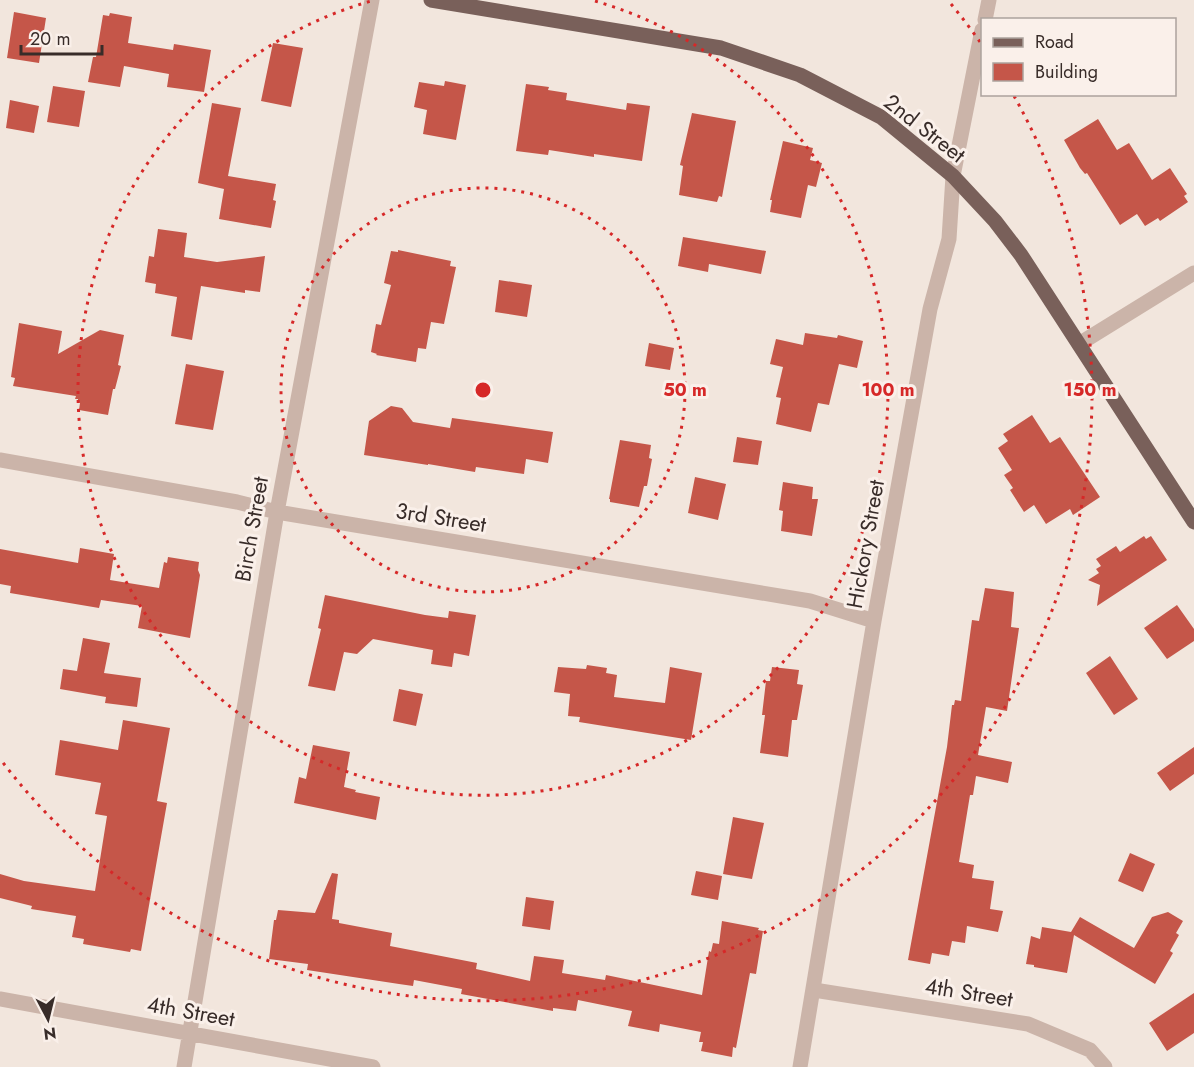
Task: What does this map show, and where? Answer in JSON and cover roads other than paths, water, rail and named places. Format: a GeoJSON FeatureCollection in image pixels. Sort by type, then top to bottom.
{"type":"FeatureCollection","features":[{"type":"Feature","properties":{"kind":"main road","name":"2nd Street"},"geometry":{"type":"LineString","coordinates":[[431,0],[721,48],[800,75],[880,117],[952,176],[995,221],[1021,255],[1194,522]]}},
{"type":"Feature","properties":{"kind":"street","name":"Birch Street"},"geometry":{"type":"LineString","coordinates":[[184,1067],[277,512],[372,0]]}},
{"type":"Feature","properties":{"kind":"street"},"geometry":{"type":"LineString","coordinates":[[985,18],[989,0]]}},
{"type":"Feature","properties":{"kind":"street","name":"Hickory Street"},"geometry":{"type":"LineString","coordinates":[[800,1067],[874,621],[930,309],[949,239],[952,176],[981,35]]}},
{"type":"Feature","properties":{"kind":"street"},"geometry":{"type":"LineString","coordinates":[[1079,344],[1194,273]]}},
{"type":"Feature","properties":{"kind":"street","name":"3rd Street"},"geometry":{"type":"LineString","coordinates":[[0,460],[237,502],[277,512],[810,601],[874,621]]}},
{"type":"Feature","properties":{"kind":"street","name":"4th Street"},"geometry":{"type":"LineString","coordinates":[[814,990],[1028,1024],[1090,1050],[1105,1067]]}},
{"type":"Feature","properties":{"kind":"street","name":"4th Street"},"geometry":{"type":"LineString","coordinates":[[0,999],[373,1067]]}}]}
